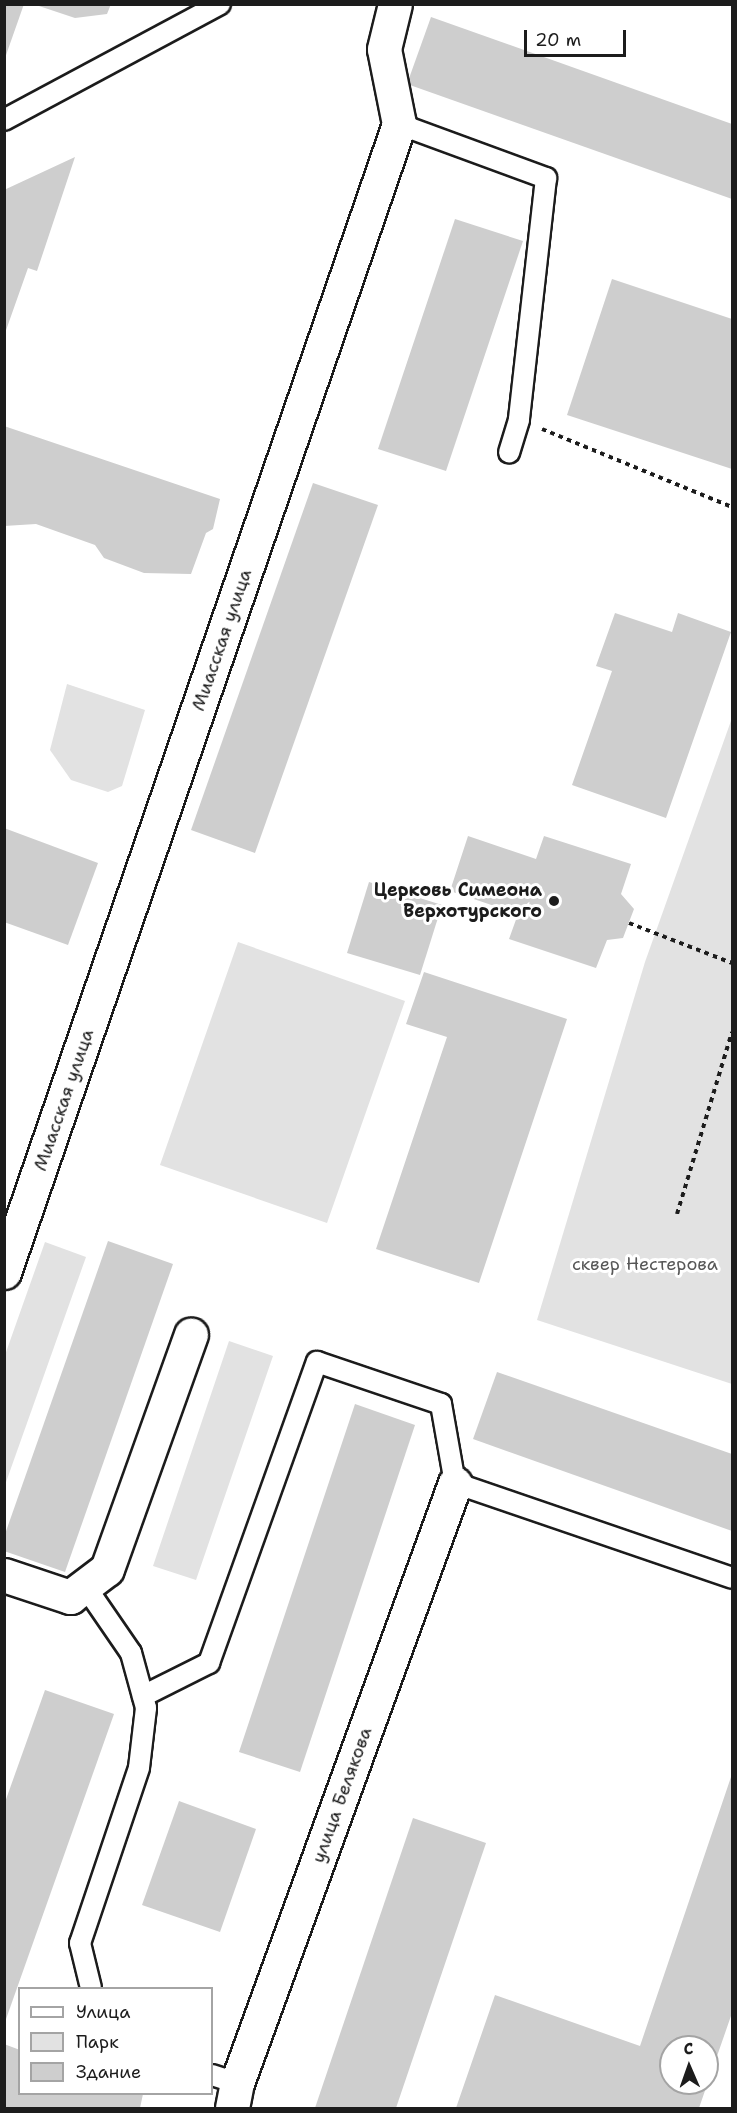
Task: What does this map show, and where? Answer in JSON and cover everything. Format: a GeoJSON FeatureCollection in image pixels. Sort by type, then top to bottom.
{"type":"FeatureCollection","features":[{"type":"Feature","properties":{"kind":"street"},"geometry":{"type":"LineString","coordinates":[[395,4],[384,49],[399,124]]}},
{"type":"Feature","properties":{"kind":"street","name":"Миасская улица"},"geometry":{"type":"LineString","coordinates":[[4,1272],[399,124]]}},
{"type":"Feature","properties":{"kind":"street"},"geometry":{"type":"LineString","coordinates":[[4,1575],[70,1597],[107,1569],[192,1335]]}},
{"type":"Feature","properties":{"kind":"street","name":"улица Белякова"},"geometry":{"type":"LineString","coordinates":[[227,2089],[455,1483]]}},
{"type":"Feature","properties":{"kind":"lane"},"geometry":{"type":"LineString","coordinates":[[4,120],[220,4]]}},
{"type":"Feature","properties":{"kind":"lane"},"geometry":{"type":"LineString","coordinates":[[399,124],[546,178],[519,420],[509,452]]}},
{"type":"Feature","properties":{"kind":"lane"},"geometry":{"type":"LineString","coordinates":[[143,1696],[209,1663],[317,1362],[441,1404],[455,1483],[732,1578]]}},
{"type":"Feature","properties":{"kind":"lane"},"geometry":{"type":"LineString","coordinates":[[85,1586],[131,1653],[146,1708],[139,1768],[80,1943],[91,1987]]}},
{"type":"Feature","properties":{"kind":"path"},"geometry":{"type":"LineString","coordinates":[[519,420],[728,502],[732,507]]}},
{"type":"Feature","properties":{"kind":"path"},"geometry":{"type":"LineString","coordinates":[[629,923],[732,963]]}},
{"type":"Feature","properties":{"kind":"path"},"geometry":{"type":"LineString","coordinates":[[677,1214],[732,1032]]}},
{"type":"Feature","properties":{"kind":"green space"},"geometry":{"type":"Polygon","coordinates":[[[67,684],[145,710],[122,786],[108,792],[71,780],[50,750],[67,684]]]}},
{"type":"Feature","properties":{"kind":"green space","name":"сквер Нестерова"},"geometry":{"type":"Polygon","coordinates":[[[732,718],[732,1384],[537,1320],[645,962],[732,718]]]}},
{"type":"Feature","properties":{"kind":"green space"},"geometry":{"type":"Polygon","coordinates":[[[238,942],[405,1001],[327,1223],[160,1165],[238,942]]]}},
{"type":"Feature","properties":{"kind":"green space"},"geometry":{"type":"Polygon","coordinates":[[[45,1242],[86,1257],[5,1485],[5,1355],[45,1242]]]}},
{"type":"Feature","properties":{"kind":"green space"},"geometry":{"type":"Polygon","coordinates":[[[229,1341],[273,1356],[196,1580],[153,1566],[229,1341]]]}},
{"type":"Feature","properties":{"kind":"building"},"geometry":{"type":"Polygon","coordinates":[[[4,4],[24,4],[5,58],[4,58],[4,4]]]}},
{"type":"Feature","properties":{"kind":"building"},"geometry":{"type":"Polygon","coordinates":[[[33,4],[111,4],[107,14],[75,18],[33,4]]]}},
{"type":"Feature","properties":{"kind":"building"},"geometry":{"type":"Polygon","coordinates":[[[431,17],[732,124],[732,199],[407,84],[431,17]]]}},
{"type":"Feature","properties":{"kind":"building"},"geometry":{"type":"Polygon","coordinates":[[[75,157],[37,271],[28,268],[4,336],[4,190],[75,157]]]}},
{"type":"Feature","properties":{"kind":"building"},"geometry":{"type":"Polygon","coordinates":[[[455,219],[523,241],[446,471],[378,449],[455,219]]]}},
{"type":"Feature","properties":{"kind":"building"},"geometry":{"type":"Polygon","coordinates":[[[612,279],[732,319],[732,469],[567,415],[612,279]]]}},
{"type":"Feature","properties":{"kind":"building"},"geometry":{"type":"Polygon","coordinates":[[[4,426],[220,499],[213,529],[206,533],[191,574],[144,573],[104,558],[95,545],[36,524],[4,526],[4,426]]]}},
{"type":"Feature","properties":{"kind":"building"},"geometry":{"type":"Polygon","coordinates":[[[313,483],[378,505],[255,853],[191,830],[313,483]]]}},
{"type":"Feature","properties":{"kind":"building"},"geometry":{"type":"Polygon","coordinates":[[[615,613],[672,632],[678,613],[731,632],[666,818],[572,785],[612,671],[596,666],[615,613]]]}},
{"type":"Feature","properties":{"kind":"building"},"geometry":{"type":"Polygon","coordinates":[[[4,828],[98,863],[68,945],[4,922],[4,828]]]}},
{"type":"Feature","properties":{"kind":"building","name":"Церковь Симеона Верхотурского"},"geometry":{"type":"Polygon","coordinates":[[[468,836],[536,859],[544,836],[631,864],[621,894],[634,909],[623,938],[607,940],[596,968],[509,939],[518,914],[450,891],[468,836]]]}},
{"type":"Feature","properties":{"kind":"building"},"geometry":{"type":"Polygon","coordinates":[[[369,882],[442,905],[420,975],[347,953],[369,882]]]}},
{"type":"Feature","properties":{"kind":"building"},"geometry":{"type":"Polygon","coordinates":[[[424,972],[567,1019],[479,1283],[376,1249],[447,1037],[406,1024],[424,972]]]}},
{"type":"Feature","properties":{"kind":"building"},"geometry":{"type":"Polygon","coordinates":[[[108,1241],[173,1264],[65,1572],[4,1551],[4,1537],[108,1241]]]}},
{"type":"Feature","properties":{"kind":"building"},"geometry":{"type":"Polygon","coordinates":[[[497,1372],[732,1454],[732,1531],[473,1439],[497,1372]]]}},
{"type":"Feature","properties":{"kind":"building"},"geometry":{"type":"Polygon","coordinates":[[[355,1404],[415,1425],[300,1772],[239,1752],[355,1404]]]}},
{"type":"Feature","properties":{"kind":"building"},"geometry":{"type":"Polygon","coordinates":[[[45,1690],[114,1714],[5,2022],[4,1805],[45,1690]]]}},
{"type":"Feature","properties":{"kind":"building"},"geometry":{"type":"Polygon","coordinates":[[[732,1774],[732,2013],[719,2050],[719,2035],[659,2035],[659,2095],[704,2095],[699,2108],[456,2108],[495,1995],[640,2046],[732,1774]]]}},
{"type":"Feature","properties":{"kind":"building"},"geometry":{"type":"Polygon","coordinates":[[[179,1801],[256,1829],[220,1932],[142,1905],[179,1801]]]}},
{"type":"Feature","properties":{"kind":"building"},"geometry":{"type":"Polygon","coordinates":[[[413,1818],[486,1843],[396,2108],[315,2108],[413,1818]]]}},
{"type":"Feature","properties":{"kind":"building"},"geometry":{"type":"Polygon","coordinates":[[[4,2044],[18,2049],[18,2095],[143,2095],[140,2108],[4,2108],[4,2044]]]}},
{"type":"Feature","properties":{"kind":"place","name":"Церковь Симеона Верхотурского"},"geometry":{"type":"Point","coordinates":[554,901]}}]}
